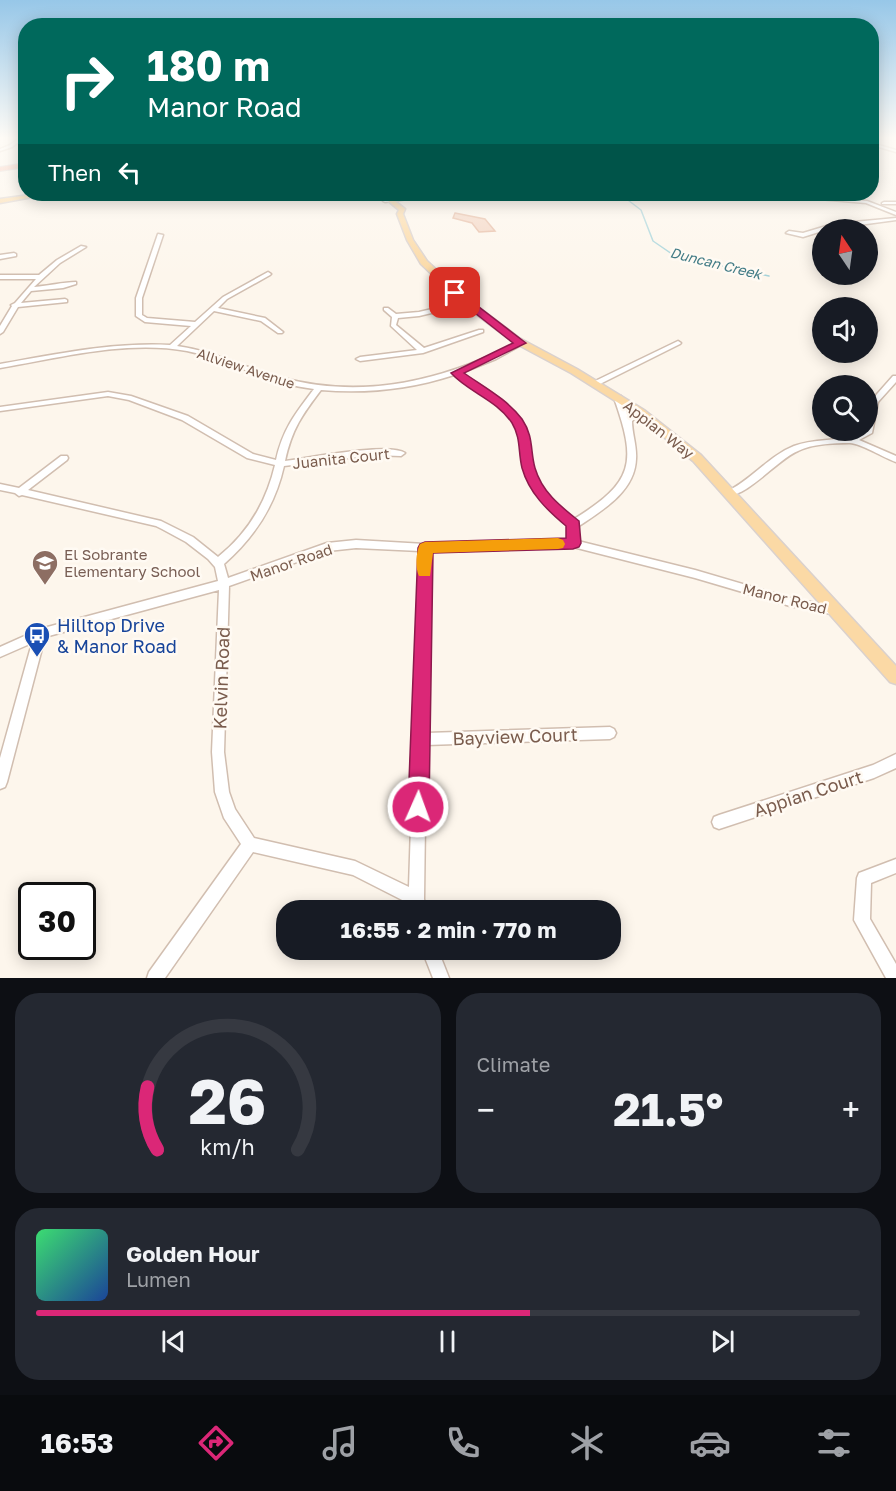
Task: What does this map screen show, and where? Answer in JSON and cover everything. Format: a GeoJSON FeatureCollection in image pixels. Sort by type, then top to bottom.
{"type":"FeatureCollection","features":[{"type":"Feature","properties":{"kind":"main road"},"geometry":{"type":"LineString","coordinates":[[0,200],[18,196]]}},
{"type":"Feature","properties":{"kind":"main road"},"geometry":{"type":"LineString","coordinates":[[0,200],[18,198]]}},
{"type":"Feature","properties":{"kind":"main road","name":"Appian Way"},"geometry":{"type":"LineString","coordinates":[[388,201],[400,214],[417,254],[467,303],[521,343],[595,383],[640,412],[697,458],[896,677]]}},
{"type":"Feature","properties":{"kind":"main road","name":"Appian Way"},"geometry":{"type":"LineString","coordinates":[[395,201],[403,210],[400,214]]}},
{"type":"Feature","properties":{"kind":"street"},"geometry":{"type":"LineString","coordinates":[[855,201],[867,202],[896,214]]}},
{"type":"Feature","properties":{"kind":"street"},"geometry":{"type":"LineString","coordinates":[[884,203],[896,203]]}},
{"type":"Feature","properties":{"kind":"street"},"geometry":{"type":"LineString","coordinates":[[789,233],[802,235],[833,226],[896,219]]}},
{"type":"Feature","properties":{"kind":"street"},"geometry":{"type":"LineString","coordinates":[[160,235],[139,298],[139,316],[145,320],[195,324]]}},
{"type":"Feature","properties":{"kind":"street"},"geometry":{"type":"LineString","coordinates":[[0,332],[14,305],[43,277],[83,247]]}},
{"type":"Feature","properties":{"kind":"street"},"geometry":{"type":"LineString","coordinates":[[0,256],[14,255]]}},
{"type":"Feature","properties":{"kind":"street"},"geometry":{"type":"LineString","coordinates":[[171,347],[225,298],[268,274]]}},
{"type":"Feature","properties":{"kind":"street"},"geometry":{"type":"LineString","coordinates":[[0,277],[43,277]]}},
{"type":"Feature","properties":{"kind":"street"},"geometry":{"type":"LineString","coordinates":[[30,289],[74,283]]}},
{"type":"Feature","properties":{"kind":"street"},"geometry":{"type":"LineString","coordinates":[[14,305],[65,301]]}},
{"type":"Feature","properties":{"kind":"street"},"geometry":{"type":"LineString","coordinates":[[386,309],[395,316],[419,314],[467,303]]}},
{"type":"Feature","properties":{"kind":"street"},"geometry":{"type":"LineString","coordinates":[[212,309],[263,319],[280,332]]}},
{"type":"Feature","properties":{"kind":"street"},"geometry":{"type":"LineString","coordinates":[[395,316],[393,325],[423,351]]}},
{"type":"Feature","properties":{"kind":"street"},"geometry":{"type":"LineString","coordinates":[[360,359],[423,351],[481,332]]}},
{"type":"Feature","properties":{"kind":"street","name":"Allview Avenue"},"geometry":{"type":"LineString","coordinates":[[0,366],[116,348],[171,347],[219,356],[278,380],[318,389],[344,390],[392,386],[456,373],[521,343]]}},
{"type":"Feature","properties":{"kind":"street"},"geometry":{"type":"LineString","coordinates":[[595,383],[678,343]]}},
{"type":"Feature","properties":{"kind":"street"},"geometry":{"type":"LineString","coordinates":[[456,373],[505,408],[518,422],[527,441],[528,466],[535,484],[548,503],[574,524]]}},
{"type":"Feature","properties":{"kind":"street"},"geometry":{"type":"LineString","coordinates":[[878,398],[896,378]]}},
{"type":"Feature","properties":{"kind":"street"},"geometry":{"type":"LineString","coordinates":[[0,487],[158,523],[171,528],[218,563],[236,549],[265,509],[290,430],[318,389]]}},
{"type":"Feature","properties":{"kind":"street"},"geometry":{"type":"LineString","coordinates":[[0,409],[96,394],[122,396],[185,418],[250,456],[280,464]]}},
{"type":"Feature","properties":{"kind":"street"},"geometry":{"type":"LineString","coordinates":[[574,524],[603,505],[624,483],[632,461],[628,426],[618,398]]}},
{"type":"Feature","properties":{"kind":"street"},"geometry":{"type":"LineString","coordinates":[[628,426],[631,418],[640,412]]}},
{"type":"Feature","properties":{"kind":"street"},"geometry":{"type":"LineString","coordinates":[[731,494],[747,486],[787,453],[798,447],[855,441],[896,459]]}},
{"type":"Feature","properties":{"kind":"street","name":"Juanita Court"},"geometry":{"type":"LineString","coordinates":[[280,464],[374,452],[401,453]]}},
{"type":"Feature","properties":{"kind":"street"},"geometry":{"type":"LineString","coordinates":[[19,493],[64,458]]}},
{"type":"Feature","properties":{"kind":"street"},"geometry":{"type":"LineString","coordinates":[[573,543],[574,524]]}},
{"type":"Feature","properties":{"kind":"street","name":"Manor Road"},"geometry":{"type":"LineString","coordinates":[[0,652],[40,634],[224,584],[327,547],[356,544],[425,548],[573,543],[695,574],[790,602],[837,611]]}},
{"type":"Feature","properties":{"kind":"street"},"geometry":{"type":"LineString","coordinates":[[418,900],[425,548]]}},
{"type":"Feature","properties":{"kind":"street","name":"Kelvin Road"},"geometry":{"type":"LineString","coordinates":[[218,563],[224,584],[218,752],[222,792],[229,813],[250,844]]}},
{"type":"Feature","properties":{"kind":"street"},"geometry":{"type":"LineString","coordinates":[[0,782],[40,634]]}},
{"type":"Feature","properties":{"kind":"street","name":"Bayview Court"},"geometry":{"type":"LineString","coordinates":[[420,739],[610,733]]}},
{"type":"Feature","properties":{"kind":"street","name":"Appian Court"},"geometry":{"type":"LineString","coordinates":[[719,822],[874,771],[896,761]]}},
{"type":"Feature","properties":{"kind":"street"},"geometry":{"type":"LineString","coordinates":[[154,978],[250,844],[355,868],[409,900]]}},
{"type":"Feature","properties":{"kind":"street"},"geometry":{"type":"LineString","coordinates":[[895,978],[862,920],[864,879],[896,866]]}},
{"type":"Feature","properties":{"kind":"street"},"geometry":{"type":"LineString","coordinates":[[434,960],[441,978]]}},
{"type":"Feature","properties":{"kind":"building"},"geometry":{"type":"Polygon","coordinates":[[[455,213],[485,219],[495,231],[479,232],[472,223],[453,218],[455,213]]]}},
{"type":"Feature","properties":{"kind":"waterway","name":"Duncan Creek"},"geometry":{"type":"LineString","coordinates":[[629,201],[641,210],[653,241],[675,256],[769,276]]}},
{"type":"Feature","properties":{"kind":"slow traffic"},"geometry":{"type":"LineString","coordinates":[[425,571],[425,548],[558,544]]}},
{"type":"Feature","properties":{"kind":"place","name":"El Sobrante Elementary School"},"geometry":{"type":"Point","coordinates":[45,586]}},
{"type":"Feature","properties":{"kind":"place","name":"Hilltop Drive & Manor Road"},"geometry":{"type":"Point","coordinates":[37,658]}},
{"type":"Feature","properties":{"kind":"route"},"geometry":{"type":"LineString","coordinates":[[418,807],[425,548],[573,543],[574,524],[548,503],[535,484],[528,466],[527,441],[518,422],[505,408],[456,373],[521,343],[503,332],[455,293]]}}]}
